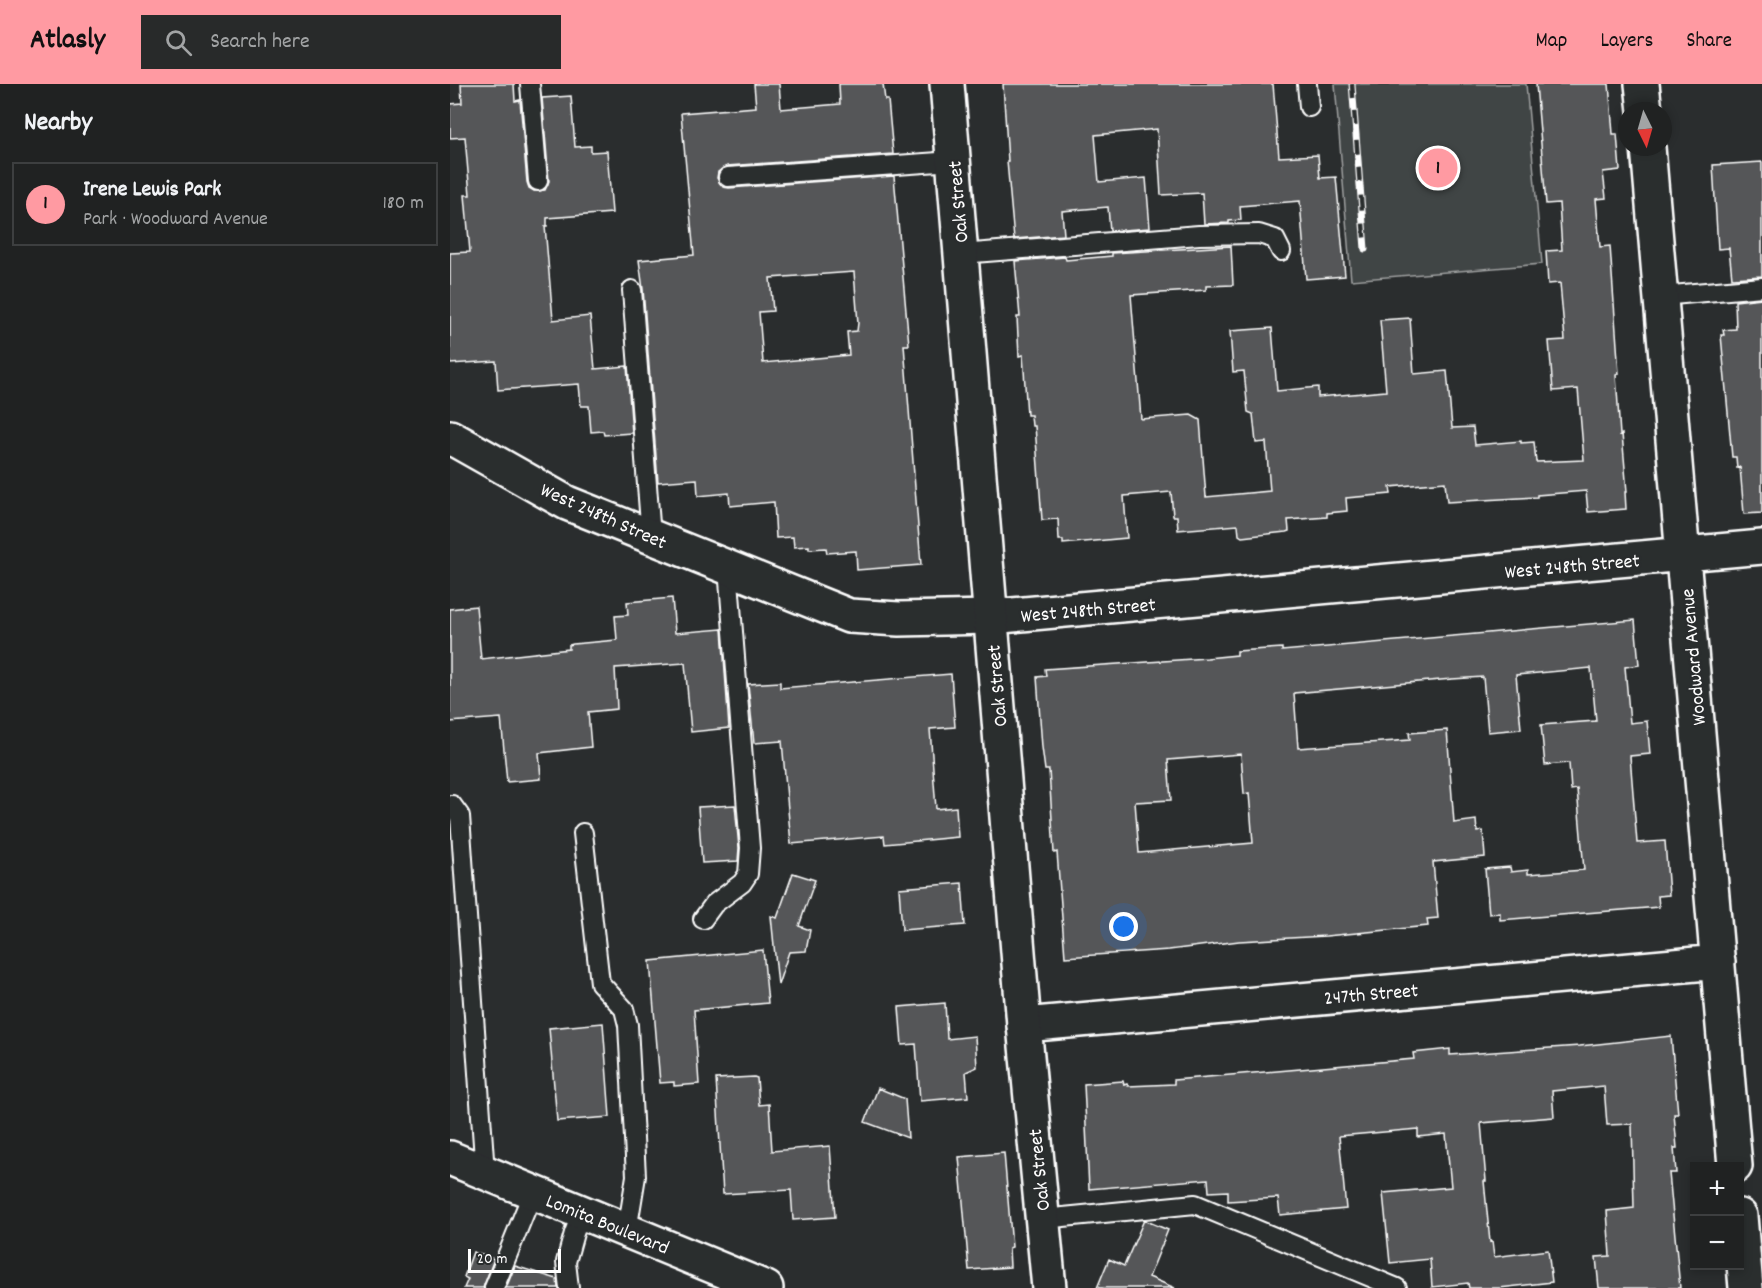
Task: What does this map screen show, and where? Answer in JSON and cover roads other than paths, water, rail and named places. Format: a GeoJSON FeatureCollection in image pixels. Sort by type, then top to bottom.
{"type":"FeatureCollection","features":[{"type":"Feature","properties":{"kind":"street","name":"Oak Street"},"geometry":{"type":"LineString","coordinates":[[947,84],[1024,1025],[1049,1288]]}},
{"type":"Feature","properties":{"kind":"street"},"geometry":{"type":"LineString","coordinates":[[1642,84],[1644,102]]}},
{"type":"Feature","properties":{"kind":"street","name":"Woodward Avenue"},"geometry":{"type":"LineString","coordinates":[[1649,156],[1735,1162]]}},
{"type":"Feature","properties":{"kind":"street","name":"West 248th Street"},"geometry":{"type":"LineString","coordinates":[[450,437],[567,503],[849,616],[899,619],[990,617],[1762,547]]}},
{"type":"Feature","properties":{"kind":"street","name":"247th Street"},"geometry":{"type":"LineString","coordinates":[[1024,1025],[1718,962]]}},
{"type":"Feature","properties":{"kind":"street","name":"Lomita Boulevard"},"geometry":{"type":"LineString","coordinates":[[450,1158],[627,1231],[711,1276],[766,1288]]}},
{"type":"Feature","properties":{"kind":"street"},"geometry":{"type":"LineString","coordinates":[[1744,1264],[1746,1288]]}},
{"type":"Feature","properties":{"kind":"lane"},"geometry":{"type":"LineString","coordinates":[[530,84],[538,181]]}},
{"type":"Feature","properties":{"kind":"lane"},"geometry":{"type":"LineString","coordinates":[[1307,84],[1309,107]]}},
{"type":"Feature","properties":{"kind":"lane"},"geometry":{"type":"LineString","coordinates":[[728,177],[953,161]]}},
{"type":"Feature","properties":{"kind":"lane"},"geometry":{"type":"LineString","coordinates":[[961,254],[1198,235],[1259,234],[1275,239],[1281,251]]}},
{"type":"Feature","properties":{"kind":"lane"},"geometry":{"type":"LineString","coordinates":[[1661,296],[1762,287]]}},
{"type":"Feature","properties":{"kind":"lane"},"geometry":{"type":"LineString","coordinates":[[632,290],[651,537]]}},
{"type":"Feature","properties":{"kind":"lane"},"geometry":{"type":"LineString","coordinates":[[703,919],[714,904],[742,883],[748,874],[750,848],[729,568]]}},
{"type":"Feature","properties":{"kind":"lane"},"geometry":{"type":"LineString","coordinates":[[450,806],[452,805],[460,816],[485,1173]]}},
{"type":"Feature","properties":{"kind":"lane"},"geometry":{"type":"LineString","coordinates":[[583,833],[600,983],[624,1009],[628,1025],[636,1176],[627,1231]]}},
{"type":"Feature","properties":{"kind":"lane"},"geometry":{"type":"LineString","coordinates":[[494,1288],[533,1192]]}},
{"type":"Feature","properties":{"kind":"lane"},"geometry":{"type":"LineString","coordinates":[[1043,1219],[1195,1204],[1397,1288]]}},
{"type":"Feature","properties":{"kind":"lane"},"geometry":{"type":"LineString","coordinates":[[569,1288],[566,1262],[582,1212]]}},
{"type":"Feature","properties":{"kind":"railway"},"geometry":{"type":"LineString","coordinates":[[1352,84],[1365,249]]}},
{"type":"Feature","properties":{"kind":"place","name":"Irene Lewis Park"},"geometry":{"type":"Point","coordinates":[1438,168]}}]}
